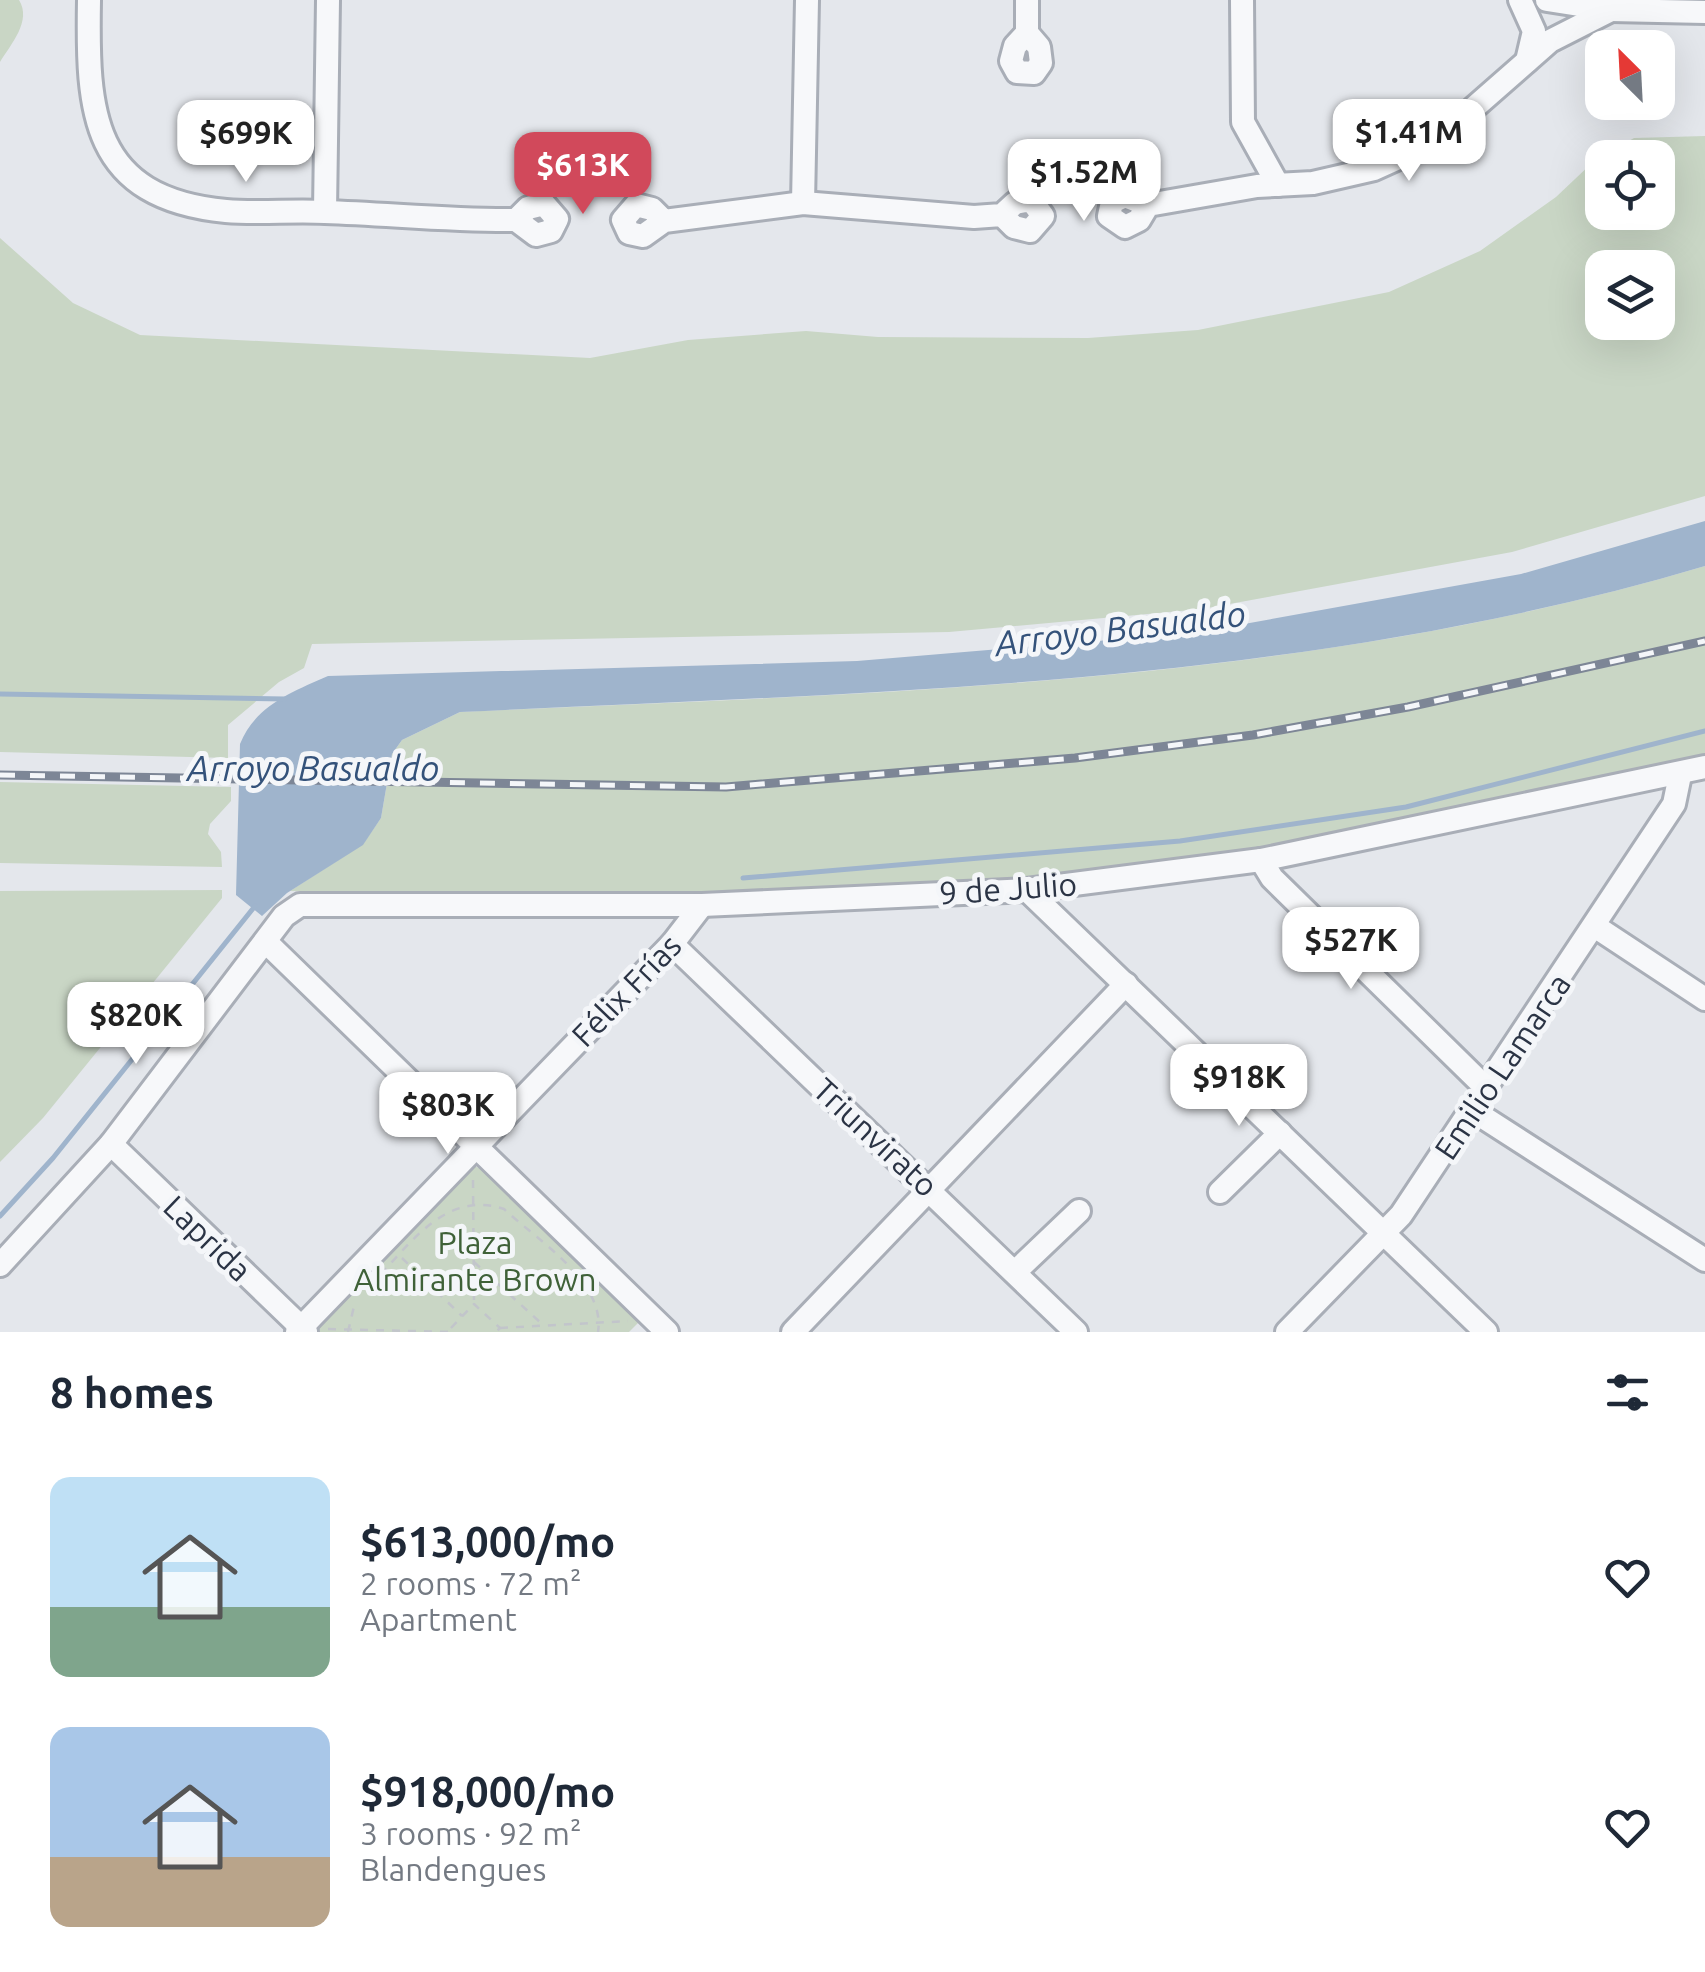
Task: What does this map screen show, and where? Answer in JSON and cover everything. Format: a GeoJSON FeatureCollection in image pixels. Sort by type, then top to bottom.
{"type":"FeatureCollection","features":[{"type":"Feature","properties":{"kind":"street"},"geometry":{"type":"LineString","coordinates":[[89,0],[87,80],[106,146],[130,174],[161,195],[201,207],[456,221],[516,220]]}},
{"type":"Feature","properties":{"kind":"street"},"geometry":{"type":"LineString","coordinates":[[325,212],[328,0]]}},
{"type":"Feature","properties":{"kind":"street"},"geometry":{"type":"LineString","coordinates":[[803,204],[807,0]]}},
{"type":"Feature","properties":{"kind":"street"},"geometry":{"type":"LineString","coordinates":[[1026,34],[1027,0]]}},
{"type":"Feature","properties":{"kind":"street"},"geometry":{"type":"LineString","coordinates":[[1242,0],[1244,122],[1278,184]]}},
{"type":"Feature","properties":{"kind":"street"},"geometry":{"type":"LineString","coordinates":[[1520,0],[1534,31],[1527,61]]}},
{"type":"Feature","properties":{"kind":"street"},"geometry":{"type":"LineString","coordinates":[[1547,0],[1610,10],[1705,12]]}},
{"type":"Feature","properties":{"kind":"street"},"geometry":{"type":"LineString","coordinates":[[1148,204],[1346,177],[1407,156],[1464,120],[1550,41],[1610,10]]}},
{"type":"Feature","properties":{"kind":"street"},"geometry":{"type":"LineString","coordinates":[[664,221],[803,204],[948,216],[1002,215]]}},
{"type":"Feature","properties":{"kind":"street","name":"9 de Julio"},"geometry":{"type":"LineString","coordinates":[[266,942],[284,916],[300,905],[702,905],[1028,890],[1260,860],[1705,767]]}},
{"type":"Feature","properties":{"kind":"street","name":"Emilio Lamarca"},"geometry":{"type":"LineString","coordinates":[[1287,1332],[1401,1215],[1596,927],[1674,804],[1680,775]]}},
{"type":"Feature","properties":{"kind":"street"},"geometry":{"type":"LineString","coordinates":[[1260,860],[1272,878],[1485,1087]]}},
{"type":"Feature","properties":{"kind":"street"},"geometry":{"type":"LineString","coordinates":[[1028,890],[1486,1332]]}},
{"type":"Feature","properties":{"kind":"street","name":"Félix Frías"},"geometry":{"type":"LineString","coordinates":[[302,1330],[393,1248],[474,1146],[672,944],[702,905]]}},
{"type":"Feature","properties":{"kind":"street"},"geometry":{"type":"LineString","coordinates":[[1596,927],[1705,999]]}},
{"type":"Feature","properties":{"kind":"street"},"geometry":{"type":"LineString","coordinates":[[0,1265],[110,1144],[266,942],[660,1326]]}},
{"type":"Feature","properties":{"kind":"street","name":"Triunvirato"},"geometry":{"type":"LineString","coordinates":[[672,944],[1076,1332]]}},
{"type":"Feature","properties":{"kind":"street"},"geometry":{"type":"LineString","coordinates":[[794,1332],[1126,984]]}},
{"type":"Feature","properties":{"kind":"street"},"geometry":{"type":"LineString","coordinates":[[1472,1110],[1705,1260]]}},
{"type":"Feature","properties":{"kind":"street"},"geometry":{"type":"LineString","coordinates":[[1220,1192],[1280,1133]]}},
{"type":"Feature","properties":{"kind":"street","name":"Laprida"},"geometry":{"type":"LineString","coordinates":[[110,1144],[302,1330]]}},
{"type":"Feature","properties":{"kind":"street"},"geometry":{"type":"LineString","coordinates":[[1016,1272],[1078,1211]]}},
{"type":"Feature","properties":{"kind":"path"},"geometry":{"type":"LineString","coordinates":[[474,1146],[474,1304],[498,1330],[600,1322],[660,1326]]}},
{"type":"Feature","properties":{"kind":"path"},"geometry":{"type":"LineString","coordinates":[[366,1289],[393,1248],[442,1213],[473,1203],[504,1209],[587,1287],[600,1322],[598,1332]]}},
{"type":"Feature","properties":{"kind":"path"},"geometry":{"type":"LineString","coordinates":[[393,1248],[462,1316]]}},
{"type":"Feature","properties":{"kind":"path"},"geometry":{"type":"LineString","coordinates":[[473,1260],[542,1326]]}},
{"type":"Feature","properties":{"kind":"path"},"geometry":{"type":"LineString","coordinates":[[348,1331],[355,1300]]}},
{"type":"Feature","properties":{"kind":"path"},"geometry":{"type":"LineString","coordinates":[[302,1330],[452,1330],[474,1304]]}},
{"type":"Feature","properties":{"kind":"green space"},"geometry":{"type":"Polygon","coordinates":[[[0,0],[19,0],[23,16],[19,32],[0,62],[0,0]]]}},
{"type":"Feature","properties":{"kind":"green space"},"geometry":{"type":"Polygon","coordinates":[[[1705,136],[1705,496],[1512,552],[1202,609],[949,632],[312,644],[304,668],[279,682],[228,725],[228,758],[0,752],[0,238],[73,303],[140,335],[590,358],[688,340],[806,331],[878,337],[1088,338],[1198,330],[1389,292],[1480,251],[1556,197],[1585,170],[1585,230],[1675,230],[1675,140],[1631,140],[1705,136]]]}},
{"type":"Feature","properties":{"kind":"green space"},"geometry":{"type":"Polygon","coordinates":[[[1705,566],[1705,759],[1244,855],[1025,882],[722,900],[290,891],[363,844],[381,818],[392,754],[402,740],[460,712],[930,689],[1244,660],[1399,637],[1553,606],[1705,566]]]}},
{"type":"Feature","properties":{"kind":"green space"},"geometry":{"type":"Polygon","coordinates":[[[0,782],[231,787],[231,801],[210,824],[208,834],[221,852],[222,867],[0,863],[0,782]]]}},
{"type":"Feature","properties":{"kind":"green space"},"geometry":{"type":"Polygon","coordinates":[[[222,890],[222,898],[43,1118],[0,1162],[0,891],[222,890]]]}},
{"type":"Feature","properties":{"kind":"green space","name":"Plaza Almirante Brown"},"geometry":{"type":"Polygon","coordinates":[[[473,1166],[483,1169],[641,1320],[629,1332],[313,1332],[315,1324],[473,1166]]]}},
{"type":"Feature","properties":{"kind":"water","name":"Arroyo Basualdo"},"geometry":{"type":"Polygon","coordinates":[[[1705,521],[1705,566],[1553,606],[1399,637],[1244,660],[931,689],[460,712],[402,740],[392,754],[381,818],[363,845],[287,893],[262,916],[236,895],[240,744],[265,710],[328,676],[857,661],[1194,633],[1521,574],[1705,521]]]}},
{"type":"Feature","properties":{"kind":"waterway"},"geometry":{"type":"LineString","coordinates":[[0,694],[285,699]]}},
{"type":"Feature","properties":{"kind":"waterway"},"geometry":{"type":"LineString","coordinates":[[743,878],[1180,841],[1406,807],[1705,731]]}},
{"type":"Feature","properties":{"kind":"waterway","name":"Arroyo Basualdo"},"geometry":{"type":"LineString","coordinates":[[0,1216],[53,1158],[255,906]]}},
{"type":"Feature","properties":{"kind":"railway"},"geometry":{"type":"LineString","coordinates":[[0,775],[726,787],[1075,758],[1253,735],[1408,707],[1705,641]]}}]}
